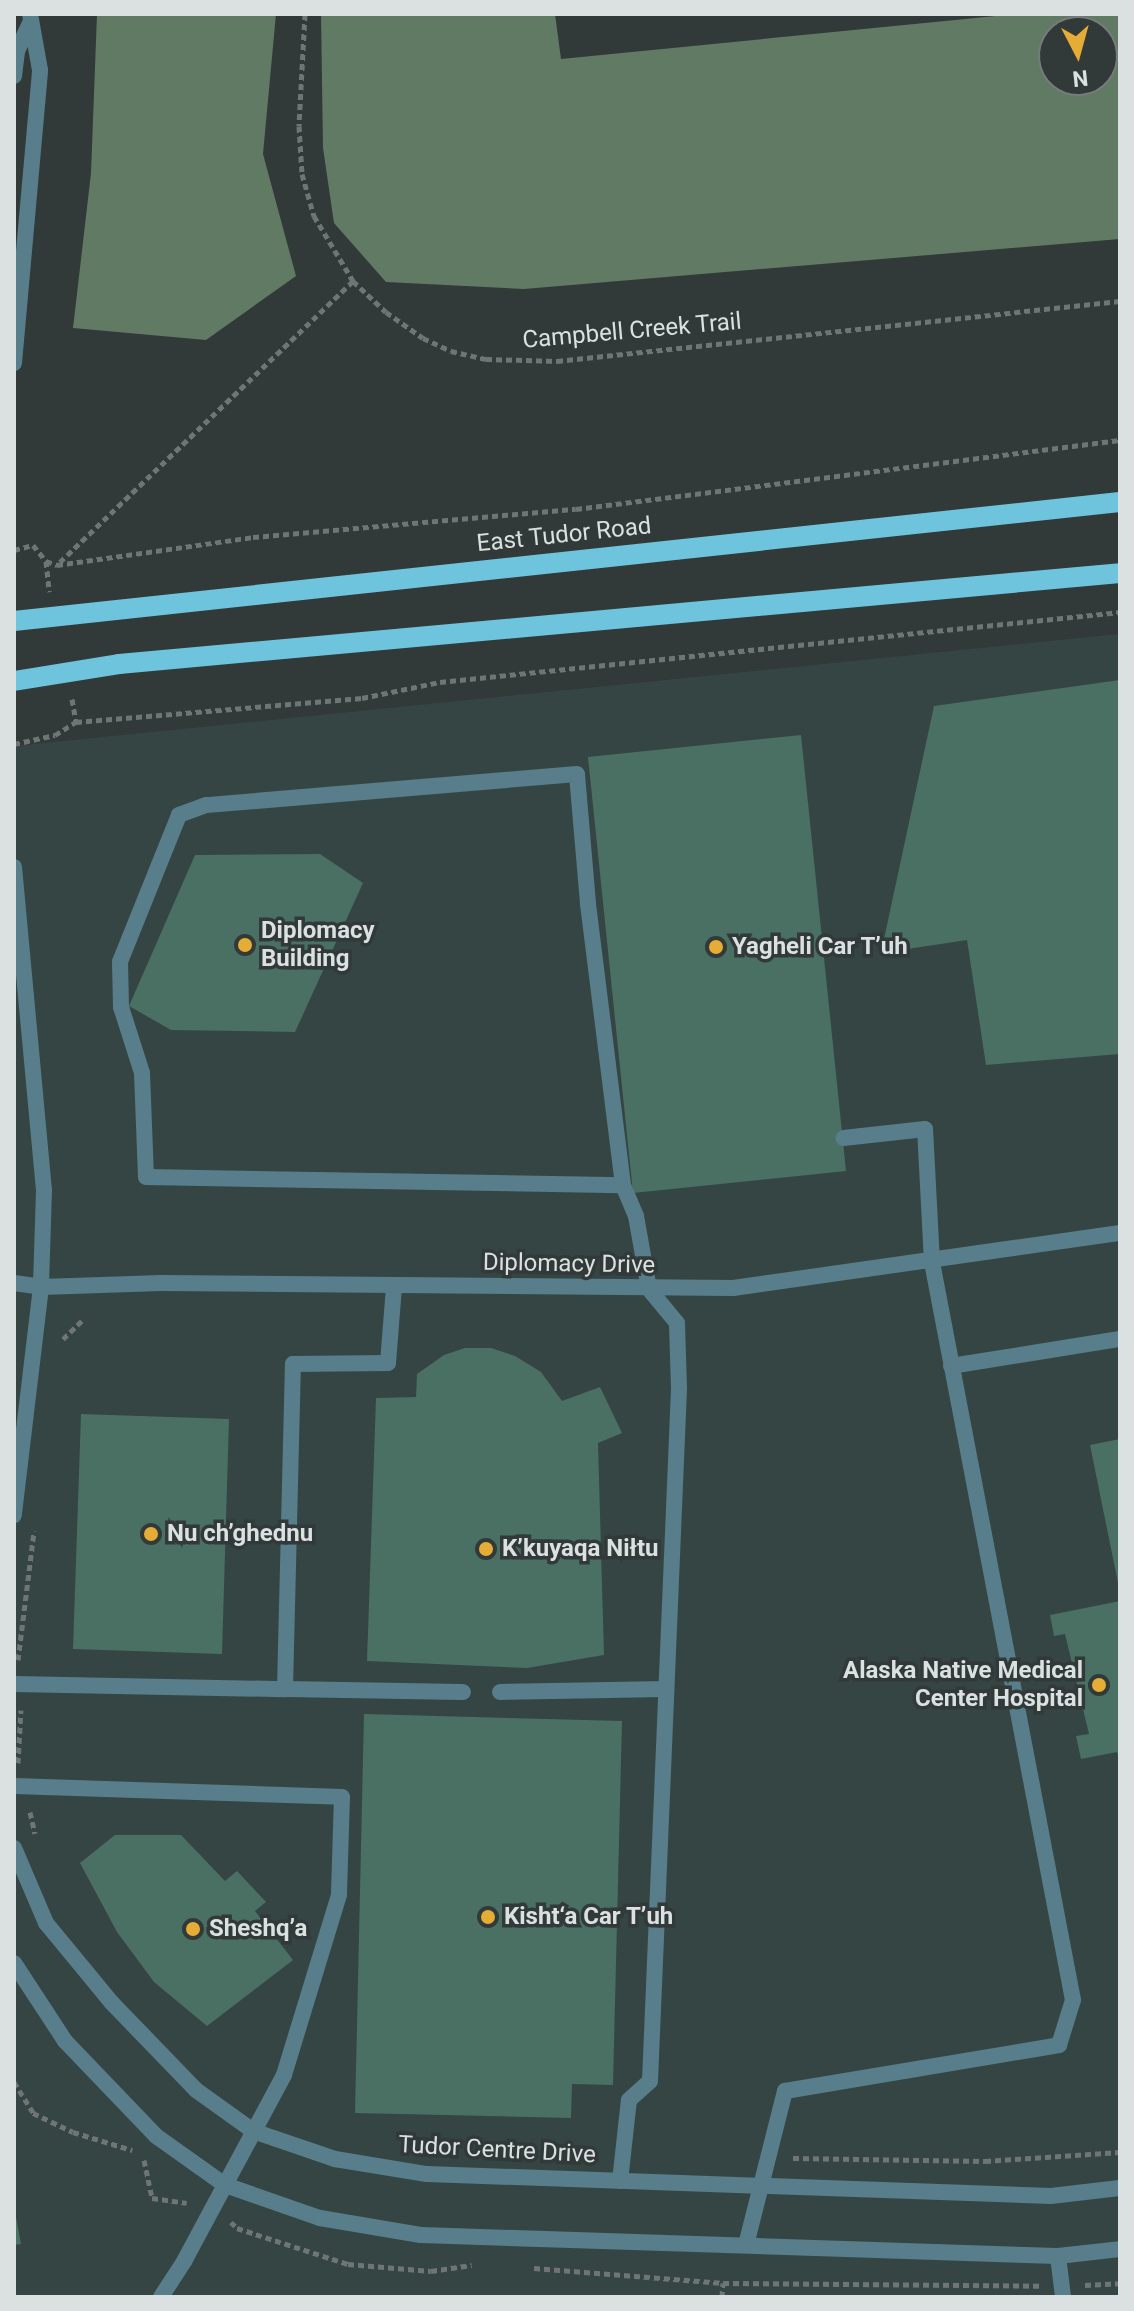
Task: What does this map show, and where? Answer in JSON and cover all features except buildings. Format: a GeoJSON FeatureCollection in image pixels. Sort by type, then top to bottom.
{"type":"FeatureCollection","features":[{"type":"Feature","properties":{"kind":"main road","name":"East Tudor Road"},"geometry":{"type":"LineString","coordinates":[[14,621],[1120,502]]}},
{"type":"Feature","properties":{"kind":"main road"},"geometry":{"type":"LineString","coordinates":[[14,681],[119,664],[1120,573]]}},
{"type":"Feature","properties":{"kind":"street"},"geometry":{"type":"LineString","coordinates":[[14,76],[17,51],[30,19]]}},
{"type":"Feature","properties":{"kind":"street"},"geometry":{"type":"LineString","coordinates":[[14,363],[40,70],[30,19]]}},
{"type":"Feature","properties":{"kind":"street"},"geometry":{"type":"LineString","coordinates":[[620,2181],[629,2100],[650,2081],[679,1388],[677,1323],[649,1289],[636,1216],[623,1185],[588,903],[577,774],[206,805],[179,815],[120,962],[121,1007],[142,1073],[146,1177],[623,1185]]}},
{"type":"Feature","properties":{"kind":"street"},"geometry":{"type":"LineString","coordinates":[[14,867],[44,1190],[41,1287],[14,1515]]}},
{"type":"Feature","properties":{"kind":"street"},"geometry":{"type":"LineString","coordinates":[[746,2245],[785,2091],[1059,2045],[1073,2000],[932,1262],[925,1129],[843,1138]]}},
{"type":"Feature","properties":{"kind":"street","name":"Diplomacy Drive"},"geometry":{"type":"LineString","coordinates":[[14,1283],[41,1287],[161,1283],[733,1288],[1120,1233]]}},
{"type":"Feature","properties":{"kind":"street"},"geometry":{"type":"LineString","coordinates":[[285,1689],[293,1364],[388,1363],[394,1286]]}},
{"type":"Feature","properties":{"kind":"street"},"geometry":{"type":"LineString","coordinates":[[951,1366],[1120,1339]]}},
{"type":"Feature","properties":{"kind":"street"},"geometry":{"type":"LineString","coordinates":[[17,1684],[463,1692]]}},
{"type":"Feature","properties":{"kind":"street"},"geometry":{"type":"LineString","coordinates":[[500,1692],[666,1689]]}},
{"type":"Feature","properties":{"kind":"street"},"geometry":{"type":"LineString","coordinates":[[19,1786],[342,1797],[339,1895],[284,2075],[161,2297]]}},
{"type":"Feature","properties":{"kind":"street","name":"Tudor Centre Drive"},"geometry":{"type":"LineString","coordinates":[[14,1848],[46,1923],[112,2003],[196,2090],[253,2131],[335,2159],[427,2174],[1051,2196],[1120,2188]]}},
{"type":"Feature","properties":{"kind":"street"},"geometry":{"type":"LineString","coordinates":[[14,1963],[75,2052],[156,2136],[225,2185],[320,2218],[421,2235],[1058,2256],[1120,2249]]}},
{"type":"Feature","properties":{"kind":"street"},"geometry":{"type":"LineString","coordinates":[[1058,2256],[1063,2297]]}},
{"type":"Feature","properties":{"kind":"path","name":"Campbell Creek Trail"},"geometry":{"type":"LineString","coordinates":[[305,14],[299,126],[302,174],[314,216],[353,281],[386,312],[423,338],[451,351],[486,359],[557,361],[1120,301]]}},
{"type":"Feature","properties":{"kind":"path"},"geometry":{"type":"LineString","coordinates":[[57,565],[353,281]]}},
{"type":"Feature","properties":{"kind":"path"},"geometry":{"type":"LineString","coordinates":[[14,550],[33,545],[46,561],[57,565],[253,537],[576,509],[1120,440]]}},
{"type":"Feature","properties":{"kind":"path"},"geometry":{"type":"LineString","coordinates":[[14,744],[55,735],[76,722],[347,700],[440,682],[1120,612]]}},
{"type":"Feature","properties":{"kind":"path"},"geometry":{"type":"LineString","coordinates":[[61,1348],[64,1336],[83,1320]]}},
{"type":"Feature","properties":{"kind":"path"},"geometry":{"type":"LineString","coordinates":[[36,1515],[17,1657],[17,1684],[22,1721],[19,1786],[37,1840]]}},
{"type":"Feature","properties":{"kind":"path"},"geometry":{"type":"LineString","coordinates":[[768,2159],[985,2161],[1120,2152]]}},
{"type":"Feature","properties":{"kind":"path"},"geometry":{"type":"LineString","coordinates":[[722,2297],[723,2283]]}},
{"type":"Feature","properties":{"kind":"shaded area"},"geometry":{"type":"Polygon","coordinates":[[[1120,634],[1120,2297],[14,2297],[14,746],[1120,634]]]}},
{"type":"Feature","properties":{"kind":"green space"},"geometry":{"type":"Polygon","coordinates":[[[97,14],[276,14],[263,154],[296,276],[206,340],[73,328],[91,173],[97,14]]]}},
{"type":"Feature","properties":{"kind":"green space"},"geometry":{"type":"Polygon","coordinates":[[[321,14],[555,14],[561,59],[1016,14],[1120,14],[1120,239],[524,289],[386,282],[334,223],[323,148],[321,14]]]}},
{"type":"Feature","properties":{"kind":"place","name":"Diplomacy Building"},"geometry":{"type":"Point","coordinates":[245,945]}},
{"type":"Feature","properties":{"kind":"place","name":"Yagheli Car T’uh"},"geometry":{"type":"Point","coordinates":[716,947]}},
{"type":"Feature","properties":{"kind":"place","name":"Nu ch’ghednu"},"geometry":{"type":"Point","coordinates":[151,1534]}},
{"type":"Feature","properties":{"kind":"place","name":"K’kuyaqa Niłtu"},"geometry":{"type":"Point","coordinates":[486,1549]}},
{"type":"Feature","properties":{"kind":"place","name":"Alaska Native Medical Center Hospital"},"geometry":{"type":"Point","coordinates":[1099,1685]}},
{"type":"Feature","properties":{"kind":"place","name":"Kisht‘a Car T’uh"},"geometry":{"type":"Point","coordinates":[488,1917]}},
{"type":"Feature","properties":{"kind":"place","name":"Sheshq’a"},"geometry":{"type":"Point","coordinates":[193,1929]}}]}
